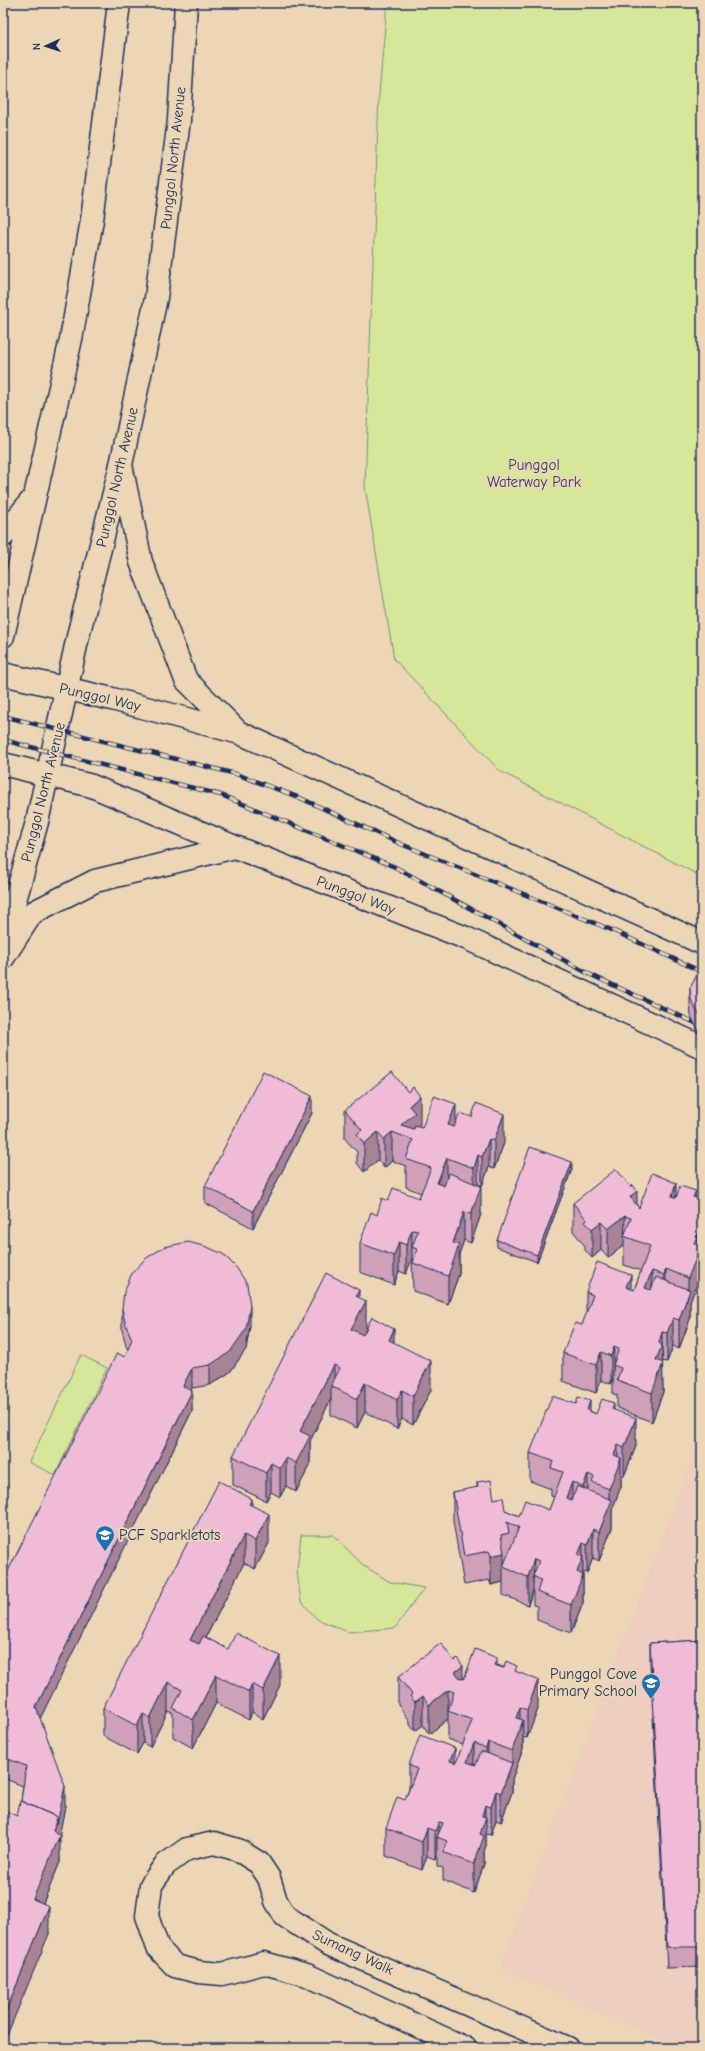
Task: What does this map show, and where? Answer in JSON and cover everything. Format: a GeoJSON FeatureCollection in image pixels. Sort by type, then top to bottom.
{"type":"FeatureCollection","features":[{"type":"Feature","properties":{"kind":"main road"},"geometry":{"type":"LineString","coordinates":[[3,636],[71,339],[92,220],[119,3]]}},
{"type":"Feature","properties":{"kind":"main road","name":"Punggol North Avenue"},"geometry":{"type":"LineString","coordinates":[[3,943],[37,822],[67,689],[121,465],[156,298],[179,120],[186,3]]}},
{"type":"Feature","properties":{"kind":"main road"},"geometry":{"type":"LineString","coordinates":[[121,465],[141,562],[186,680],[240,733]]}},
{"type":"Feature","properties":{"kind":"main road"},"geometry":{"type":"LineString","coordinates":[[3,536],[35,494]]}},
{"type":"Feature","properties":{"kind":"main road","name":"Punggol Way"},"geometry":{"type":"LineString","coordinates":[[3,674],[112,699],[240,733],[702,943]]}},
{"type":"Feature","properties":{"kind":"main road","name":"Punggol Way"},"geometry":{"type":"LineString","coordinates":[[3,764],[92,786],[235,847],[466,938],[702,1047]]}},
{"type":"Feature","properties":{"kind":"main road"},"geometry":{"type":"LineString","coordinates":[[3,958],[32,913],[95,881],[235,847]]}},
{"type":"Feature","properties":{"kind":"main road","name":"Sumang Walk"},"geometry":{"type":"LineString","coordinates":[[465,2048],[307,1975],[264,1963],[222,1974],[199,1972],[175,1966],[158,1948],[147,1916],[151,1885],[166,1865],[187,1849],[214,1843],[238,1850],[259,1863],[269,1878],[276,1901],[285,1916],[328,1944],[568,2048]]}},
{"type":"Feature","properties":{"kind":"shaded area","name":"Punggol Cove Primary School"},"geometry":{"type":"Polygon","coordinates":[[[702,1431],[702,2048],[679,2048],[500,1969],[702,1431]]]}},
{"type":"Feature","properties":{"kind":"green space","name":"Punggol Waterway Park"},"geometry":{"type":"Polygon","coordinates":[[[387,3],[702,3],[702,877],[500,771],[394,659],[365,487],[379,95],[387,3]]]}},
{"type":"Feature","properties":{"kind":"green space"},"geometry":{"type":"Polygon","coordinates":[[[81,1355],[107,1368],[55,1475],[29,1462],[81,1355]]]}},
{"type":"Feature","properties":{"kind":"green space"},"geometry":{"type":"Polygon","coordinates":[[[301,1535],[333,1535],[364,1566],[390,1582],[424,1588],[395,1628],[348,1632],[317,1619],[301,1601],[297,1571],[301,1535]]]}},
{"type":"Feature","properties":{"kind":"building"},"geometry":{"type":"Polygon","coordinates":[[[702,970],[702,1017],[696,1010],[691,999],[690,988],[698,973],[702,970]]]}},
{"type":"Feature","properties":{"kind":"building"},"geometry":{"type":"Polygon","coordinates":[[[263,1071],[312,1096],[253,1211],[205,1186],[263,1071]]]}},
{"type":"Feature","properties":{"kind":"building"},"geometry":{"type":"Polygon","coordinates":[[[392,1072],[408,1092],[413,1087],[420,1096],[409,1106],[415,1113],[401,1125],[414,1129],[415,1126],[422,1128],[434,1096],[456,1104],[448,1125],[454,1127],[460,1113],[472,1117],[476,1103],[504,1114],[494,1141],[489,1139],[482,1157],[478,1155],[474,1168],[447,1158],[437,1183],[444,1186],[449,1173],[481,1186],[471,1214],[464,1212],[453,1243],[459,1245],[448,1276],[413,1263],[417,1249],[412,1247],[418,1231],[412,1230],[406,1245],[399,1242],[394,1256],[360,1243],[371,1212],[377,1215],[382,1198],[388,1201],[393,1188],[419,1198],[431,1168],[406,1159],[413,1140],[392,1132],[384,1139],[378,1132],[364,1144],[357,1134],[362,1130],[345,1110],[392,1072]]]}},
{"type":"Feature","properties":{"kind":"building"},"geometry":{"type":"Polygon","coordinates":[[[530,1147],[572,1162],[537,1255],[497,1240],[530,1147]]]}},
{"type":"Feature","properties":{"kind":"building"},"geometry":{"type":"Polygon","coordinates":[[[616,1169],[631,1187],[633,1185],[637,1191],[630,1197],[639,1208],[652,1173],[676,1183],[672,1196],[676,1198],[680,1186],[696,1191],[693,1197],[702,1200],[702,1236],[698,1234],[694,1243],[701,1246],[688,1278],[666,1269],[664,1275],[652,1271],[645,1288],[651,1290],[656,1277],[690,1290],[679,1320],[673,1318],[667,1333],[662,1332],[659,1343],[662,1345],[656,1360],[663,1363],[652,1393],[617,1380],[621,1368],[613,1365],[619,1349],[614,1347],[611,1356],[601,1352],[596,1365],[563,1353],[575,1323],[582,1325],[593,1295],[586,1292],[597,1262],[631,1275],[626,1287],[634,1290],[650,1246],[624,1236],[631,1218],[625,1216],[608,1229],[601,1222],[592,1229],[585,1222],[587,1220],[573,1203],[616,1169]]]}},
{"type":"Feature","properties":{"kind":"building"},"geometry":{"type":"Polygon","coordinates":[[[188,1242],[207,1247],[223,1254],[236,1267],[247,1284],[250,1306],[246,1329],[230,1352],[210,1365],[192,1368],[183,1386],[192,1391],[36,1707],[65,1786],[57,1824],[57,1817],[21,1801],[26,1766],[3,1757],[3,1581],[117,1353],[125,1357],[132,1339],[126,1326],[122,1309],[124,1292],[132,1273],[145,1259],[164,1247],[188,1242]]]}},
{"type":"Feature","properties":{"kind":"building"},"geometry":{"type":"Polygon","coordinates":[[[326,1273],[359,1290],[356,1296],[366,1301],[351,1329],[363,1335],[372,1317],[394,1329],[389,1340],[431,1361],[413,1396],[402,1390],[397,1400],[365,1383],[357,1399],[331,1386],[340,1368],[334,1365],[300,1431],[310,1436],[296,1463],[286,1458],[280,1468],[271,1463],[266,1473],[233,1456],[326,1273]]]}},
{"type":"Feature","properties":{"kind":"building"},"geometry":{"type":"Polygon","coordinates":[[[552,1396],[576,1404],[578,1397],[590,1401],[587,1410],[596,1414],[602,1399],[614,1403],[612,1409],[636,1418],[624,1448],[618,1445],[614,1455],[621,1458],[609,1489],[592,1482],[594,1477],[588,1474],[583,1487],[572,1482],[566,1498],[572,1500],[577,1486],[612,1500],[599,1532],[593,1529],[587,1545],[583,1543],[578,1555],[583,1557],[577,1572],[583,1575],[571,1605],[537,1592],[541,1580],[533,1576],[539,1561],[534,1559],[528,1577],[503,1567],[519,1527],[507,1522],[509,1533],[501,1535],[504,1553],[491,1556],[489,1551],[464,1556],[453,1492],[478,1487],[477,1482],[491,1480],[494,1499],[503,1497],[505,1510],[519,1516],[525,1500],[549,1510],[563,1472],[551,1468],[553,1461],[530,1453],[552,1396]]]}},
{"type":"Feature","properties":{"kind":"building"},"geometry":{"type":"Polygon","coordinates":[[[219,1481],[252,1499],[249,1504],[269,1514],[255,1541],[244,1535],[190,1640],[199,1644],[203,1636],[228,1649],[236,1633],[280,1656],[263,1690],[252,1684],[249,1692],[216,1675],[193,1720],[173,1708],[182,1690],[168,1682],[150,1718],[143,1714],[137,1726],[103,1708],[219,1481]]]}},
{"type":"Feature","properties":{"kind":"building","name":"Punggol Cove Primary School"},"geometry":{"type":"Polygon","coordinates":[[[702,1640],[702,1947],[667,1947],[650,1643],[702,1640]]]}},
{"type":"Feature","properties":{"kind":"building"},"geometry":{"type":"Polygon","coordinates":[[[441,1643],[454,1661],[457,1658],[463,1666],[455,1672],[460,1678],[464,1679],[475,1649],[497,1658],[494,1665],[504,1668],[506,1661],[517,1666],[515,1671],[538,1680],[527,1710],[520,1707],[516,1718],[523,1720],[512,1751],[488,1742],[486,1748],[474,1743],[467,1762],[476,1765],[481,1751],[512,1763],[501,1793],[496,1791],[491,1807],[485,1805],[482,1816],[486,1817],[480,1834],[484,1836],[474,1864],[443,1852],[447,1841],[437,1837],[443,1823],[439,1822],[435,1831],[427,1828],[422,1842],[386,1828],[397,1797],[405,1800],[417,1769],[409,1765],[420,1735],[455,1748],[450,1761],[456,1763],[472,1720],[448,1711],[454,1692],[448,1690],[429,1705],[423,1696],[415,1702],[410,1696],[412,1694],[398,1677],[441,1643]]]}},
{"type":"Feature","properties":{"kind":"building"},"geometry":{"type":"Polygon","coordinates":[[[20,1801],[57,1817],[53,1831],[60,1835],[33,1899],[49,1906],[3,2018],[3,1810],[17,1816],[20,1801]]]}},
{"type":"Feature","properties":{"kind":"railway"},"geometry":{"type":"LineString","coordinates":[[3,716],[236,774],[298,797],[401,844],[614,931],[702,972]]}},
{"type":"Feature","properties":{"kind":"railway"},"geometry":{"type":"LineString","coordinates":[[3,740],[221,795],[395,867],[589,974],[702,1026]]}},
{"type":"Feature","properties":{"kind":"place","name":"PCF Sparkletots"},"geometry":{"type":"Point","coordinates":[105,1552]}},
{"type":"Feature","properties":{"kind":"place","name":"Punggol Cove Primary School"},"geometry":{"type":"Point","coordinates":[651,1700]}}]}
